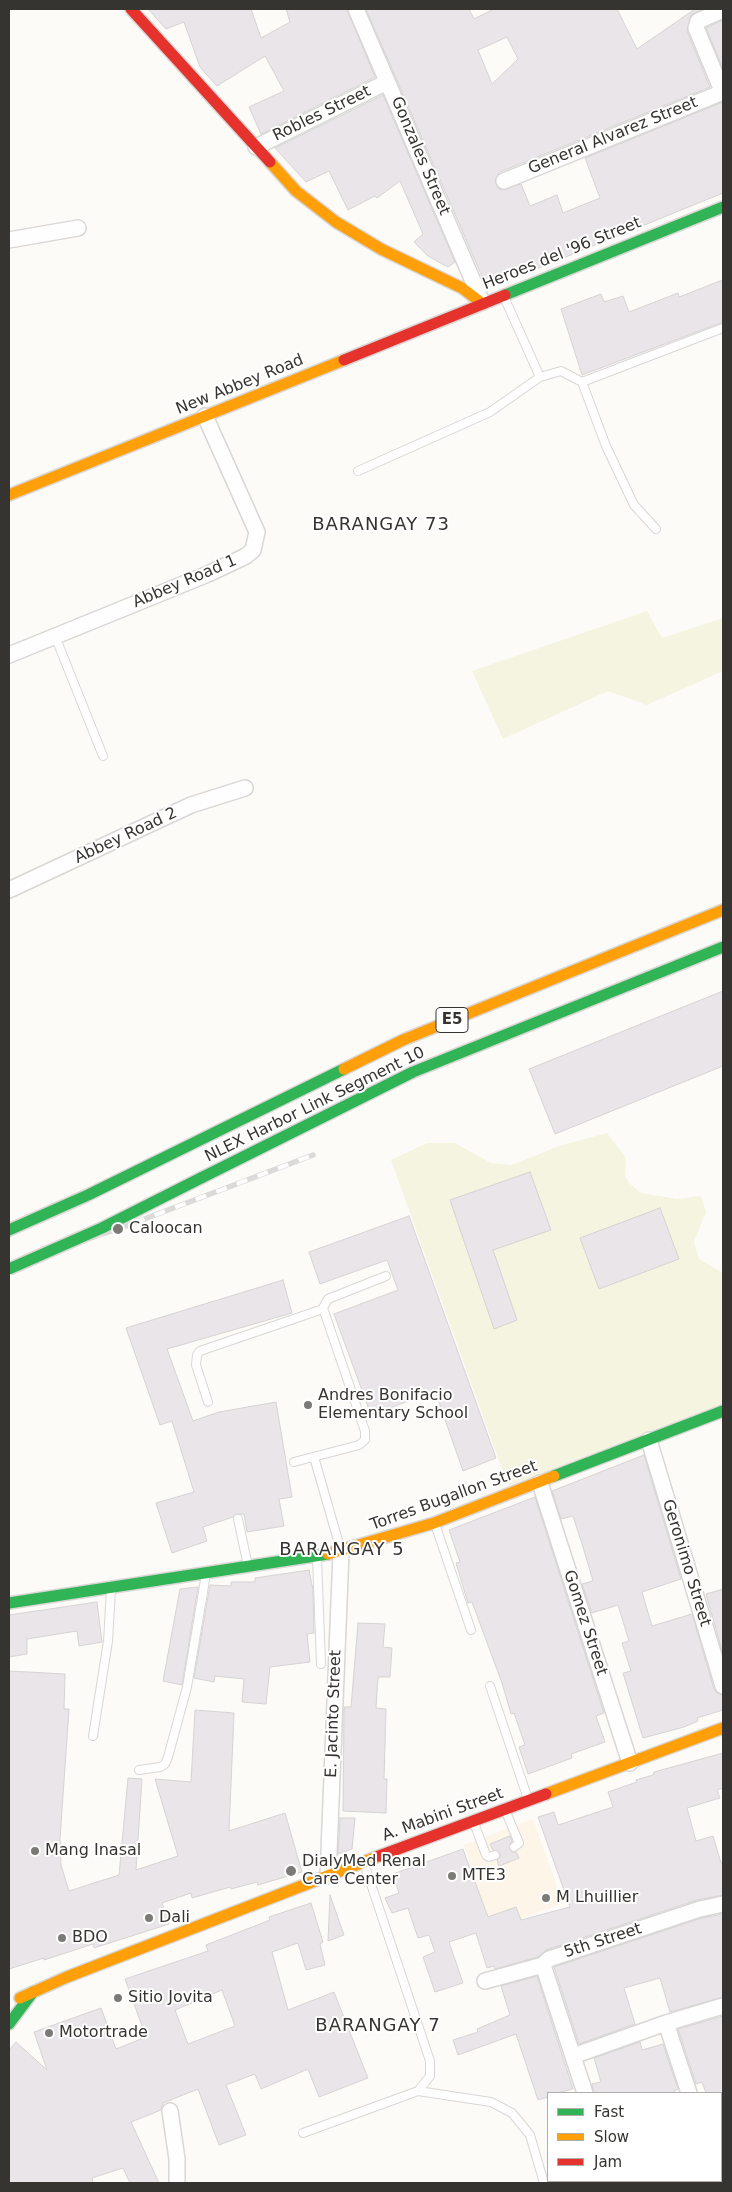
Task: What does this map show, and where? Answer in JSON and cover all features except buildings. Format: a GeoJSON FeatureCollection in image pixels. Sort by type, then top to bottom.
{"type":"FeatureCollection","features":[{"type":"Feature","properties":{"kind":"main road","name":"Heroes del '96 Street"},"geometry":{"type":"LineString","coordinates":[[131,9],[296,191],[336,222],[381,249],[462,288],[483,304],[723,207]]}},
{"type":"Feature","properties":{"kind":"main road","name":"New Abbey Road"},"geometry":{"type":"LineString","coordinates":[[9,495],[483,304]]}},
{"type":"Feature","properties":{"kind":"main road","name":"NLEX Harbor Link Segment 10"},"geometry":{"type":"LineString","coordinates":[[9,1230],[88,1195],[403,1040],[723,910]]}},
{"type":"Feature","properties":{"kind":"main road","name":"NLEX Harbor Link Segment 10"},"geometry":{"type":"LineString","coordinates":[[9,1268],[102,1228],[413,1072],[723,947]]}},
{"type":"Feature","properties":{"kind":"main road","name":"Torres Bugallon Street"},"geometry":{"type":"LineString","coordinates":[[9,1603],[341,1552],[434,1523],[723,1411]]}},
{"type":"Feature","properties":{"kind":"main road","name":"A. Mabini Street"},"geometry":{"type":"LineString","coordinates":[[9,2003],[364,1862],[723,1728]]}},
{"type":"Feature","properties":{"kind":"main road"},"geometry":{"type":"LineString","coordinates":[[9,2024],[33,1992]]}},
{"type":"Feature","properties":{"kind":"street","name":"Gonzales Street"},"geometry":{"type":"LineString","coordinates":[[356,9],[483,304]]}},
{"type":"Feature","properties":{"kind":"street"},"geometry":{"type":"LineString","coordinates":[[723,10],[696,24],[723,92]]}},
{"type":"Feature","properties":{"kind":"street","name":"Robles Street"},"geometry":{"type":"LineString","coordinates":[[256,147],[388,82]]}},
{"type":"Feature","properties":{"kind":"street","name":"General Alvarez Street"},"geometry":{"type":"LineString","coordinates":[[504,181],[723,92]]}},
{"type":"Feature","properties":{"kind":"street"},"geometry":{"type":"LineString","coordinates":[[9,240],[78,228]]}},
{"type":"Feature","properties":{"kind":"street","name":"Abbey Road 1"},"geometry":{"type":"LineString","coordinates":[[9,655],[208,574],[246,556],[253,550],[257,532],[205,416]]}},
{"type":"Feature","properties":{"kind":"street","name":"Abbey Road 2"},"geometry":{"type":"LineString","coordinates":[[9,890],[191,805],[245,788]]}},
{"type":"Feature","properties":{"kind":"street","name":"Geronimo Street"},"geometry":{"type":"LineString","coordinates":[[649,1440],[723,1686]]}},
{"type":"Feature","properties":{"kind":"street","name":"Gomez Street"},"geometry":{"type":"LineString","coordinates":[[540,1483],[630,1763]]}},
{"type":"Feature","properties":{"kind":"street","name":"E. Jacinto Street"},"geometry":{"type":"LineString","coordinates":[[328,1876],[341,1552]]}},
{"type":"Feature","properties":{"kind":"street","name":"5th Street"},"geometry":{"type":"LineString","coordinates":[[484,1981],[543,1965],[549,1959],[700,1909],[723,1904]]}},
{"type":"Feature","properties":{"kind":"street"},"geometry":{"type":"LineString","coordinates":[[543,1965],[585,2092]]}},
{"type":"Feature","properties":{"kind":"street"},"geometry":{"type":"LineString","coordinates":[[573,2056],[666,2023],[723,2006]]}},
{"type":"Feature","properties":{"kind":"street"},"geometry":{"type":"LineString","coordinates":[[666,2023],[689,2092]]}},
{"type":"Feature","properties":{"kind":"street"},"geometry":{"type":"LineString","coordinates":[[170,2110],[177,2159],[177,2183]]}},
{"type":"Feature","properties":{"kind":"lane"},"geometry":{"type":"LineString","coordinates":[[504,296],[540,377]]}},
{"type":"Feature","properties":{"kind":"lane"},"geometry":{"type":"LineString","coordinates":[[582,382],[723,328]]}},
{"type":"Feature","properties":{"kind":"lane"},"geometry":{"type":"LineString","coordinates":[[358,471],[490,412],[540,377],[561,371],[582,382],[606,446],[634,505],[656,529]]}},
{"type":"Feature","properties":{"kind":"lane"},"geometry":{"type":"LineString","coordinates":[[55,636],[103,756]]}},
{"type":"Feature","properties":{"kind":"lane"},"geometry":{"type":"LineString","coordinates":[[294,1462],[363,1443],[366,1436],[323,1309],[328,1298],[386,1276]]}},
{"type":"Feature","properties":{"kind":"lane"},"geometry":{"type":"LineString","coordinates":[[208,1402],[196,1365],[196,1355],[200,1351],[323,1309]]}},
{"type":"Feature","properties":{"kind":"lane"},"geometry":{"type":"LineString","coordinates":[[314,1457],[341,1552]]}},
{"type":"Feature","properties":{"kind":"lane"},"geometry":{"type":"LineString","coordinates":[[238,1519],[248,1566]]}},
{"type":"Feature","properties":{"kind":"lane"},"geometry":{"type":"LineString","coordinates":[[434,1523],[471,1630]]}},
{"type":"Feature","properties":{"kind":"lane"},"geometry":{"type":"LineString","coordinates":[[316,1556],[321,1664]]}},
{"type":"Feature","properties":{"kind":"lane"},"geometry":{"type":"LineString","coordinates":[[139,1770],[160,1767],[168,1757],[187,1687],[206,1572]]}},
{"type":"Feature","properties":{"kind":"lane"},"geometry":{"type":"LineString","coordinates":[[93,1736],[108,1641],[111,1587]]}},
{"type":"Feature","properties":{"kind":"lane"},"geometry":{"type":"LineString","coordinates":[[490,1686],[529,1801]]}},
{"type":"Feature","properties":{"kind":"lane"},"geometry":{"type":"LineString","coordinates":[[505,1810],[519,1843],[514,1847]]}},
{"type":"Feature","properties":{"kind":"lane"},"geometry":{"type":"LineString","coordinates":[[473,1821],[486,1855],[489,1857],[495,1855]]}},
{"type":"Feature","properties":{"kind":"lane"},"geometry":{"type":"LineString","coordinates":[[364,1862],[430,2061],[430,2076],[418,2092]]}},
{"type":"Feature","properties":{"kind":"lane"},"geometry":{"type":"LineString","coordinates":[[303,2132],[418,2092],[491,2102],[512,2113],[530,2135],[544,2183]]}},
{"type":"Feature","properties":{"kind":"shaded area"},"geometry":{"type":"Polygon","coordinates":[[[533,1819],[563,1903],[492,1929],[464,1845],[533,1819]]]}},
{"type":"Feature","properties":{"kind":"green space"},"geometry":{"type":"Polygon","coordinates":[[[647,611],[662,638],[723,618],[723,671],[647,705],[608,691],[503,739],[472,671],[647,611]]]}},
{"type":"Feature","properties":{"kind":"green space"},"geometry":{"type":"Polygon","coordinates":[[[607,1133],[626,1158],[625,1175],[629,1183],[641,1193],[677,1199],[701,1196],[706,1212],[694,1242],[699,1259],[723,1273],[723,1404],[508,1486],[391,1160],[427,1143],[455,1143],[491,1163],[512,1165],[559,1146],[607,1133]]]}},
{"type":"Feature","properties":{"kind":"railway"},"geometry":{"type":"LineString","coordinates":[[9,1265],[118,1229],[313,1155]]}},
{"type":"Feature","properties":{"kind":"traffic: fast"},"geometry":{"type":"LineString","coordinates":[[505,295],[723,207]]}},
{"type":"Feature","properties":{"kind":"traffic: fast"},"geometry":{"type":"LineString","coordinates":[[201,1178],[413,1072],[723,947]]}},
{"type":"Feature","properties":{"kind":"traffic: fast"},"geometry":{"type":"LineString","coordinates":[[9,1230],[88,1195],[344,1069]]}},
{"type":"Feature","properties":{"kind":"traffic: fast"},"geometry":{"type":"LineString","coordinates":[[9,1269],[102,1228],[201,1178]]}},
{"type":"Feature","properties":{"kind":"traffic: fast"},"geometry":{"type":"LineString","coordinates":[[554,1476],[723,1411]]}},
{"type":"Feature","properties":{"kind":"traffic: fast"},"geometry":{"type":"LineString","coordinates":[[9,1603],[328,1554]]}},
{"type":"Feature","properties":{"kind":"traffic: fast"},"geometry":{"type":"LineString","coordinates":[[9,2024],[33,1992]]}},
{"type":"Feature","properties":{"kind":"traffic: slow"},"geometry":{"type":"LineString","coordinates":[[270,162],[296,191],[336,222],[381,249],[462,288],[483,304]]}},
{"type":"Feature","properties":{"kind":"traffic: slow"},"geometry":{"type":"LineString","coordinates":[[9,495],[344,360]]}},
{"type":"Feature","properties":{"kind":"traffic: slow"},"geometry":{"type":"LineString","coordinates":[[344,1069],[403,1040],[723,910]]}},
{"type":"Feature","properties":{"kind":"traffic: slow"},"geometry":{"type":"LineString","coordinates":[[328,1554],[434,1523],[554,1476]]}},
{"type":"Feature","properties":{"kind":"traffic: slow"},"geometry":{"type":"LineString","coordinates":[[546,1794],[723,1728]]}},
{"type":"Feature","properties":{"kind":"traffic: slow"},"geometry":{"type":"LineString","coordinates":[[20,1998],[67,1977],[379,1856]]}},
{"type":"Feature","properties":{"kind":"traffic: jam"},"geometry":{"type":"LineString","coordinates":[[131,9],[270,162]]}},
{"type":"Feature","properties":{"kind":"traffic: jam"},"geometry":{"type":"LineString","coordinates":[[344,360],[505,295]]}},
{"type":"Feature","properties":{"kind":"traffic: jam"},"geometry":{"type":"LineString","coordinates":[[379,1856],[546,1794]]}},
{"type":"Feature","properties":{"kind":"place","name":"Caloocan"},"geometry":{"type":"Point","coordinates":[118,1229]}},
{"type":"Feature","properties":{"kind":"place","name":"Andres Bonifacio Elementary School"},"geometry":{"type":"Point","coordinates":[308,1405]}},
{"type":"Feature","properties":{"kind":"place","name":"Mang Inasal"},"geometry":{"type":"Point","coordinates":[35,1851]}},
{"type":"Feature","properties":{"kind":"place","name":"DialyMed Renal Care Center"},"geometry":{"type":"Point","coordinates":[291,1871]}},
{"type":"Feature","properties":{"kind":"place","name":"MTE3"},"geometry":{"type":"Point","coordinates":[452,1876]}},
{"type":"Feature","properties":{"kind":"place","name":"M Lhuillier"},"geometry":{"type":"Point","coordinates":[546,1898]}},
{"type":"Feature","properties":{"kind":"place","name":"Dali"},"geometry":{"type":"Point","coordinates":[149,1918]}},
{"type":"Feature","properties":{"kind":"place","name":"BDO"},"geometry":{"type":"Point","coordinates":[62,1938]}},
{"type":"Feature","properties":{"kind":"place","name":"Sitio Jovita"},"geometry":{"type":"Point","coordinates":[118,1998]}},
{"type":"Feature","properties":{"kind":"place","name":"Motortrade"},"geometry":{"type":"Point","coordinates":[49,2033]}},
{"type":"Feature","properties":{"kind":"district","name":"BARANGAY 73"},"geometry":{"type":"Point","coordinates":[381,525]}},
{"type":"Feature","properties":{"kind":"district","name":"BARANGAY 5"},"geometry":{"type":"Point","coordinates":[342,1550]}},
{"type":"Feature","properties":{"kind":"district","name":"BARANGAY 7"},"geometry":{"type":"Point","coordinates":[378,2026]}}]}
